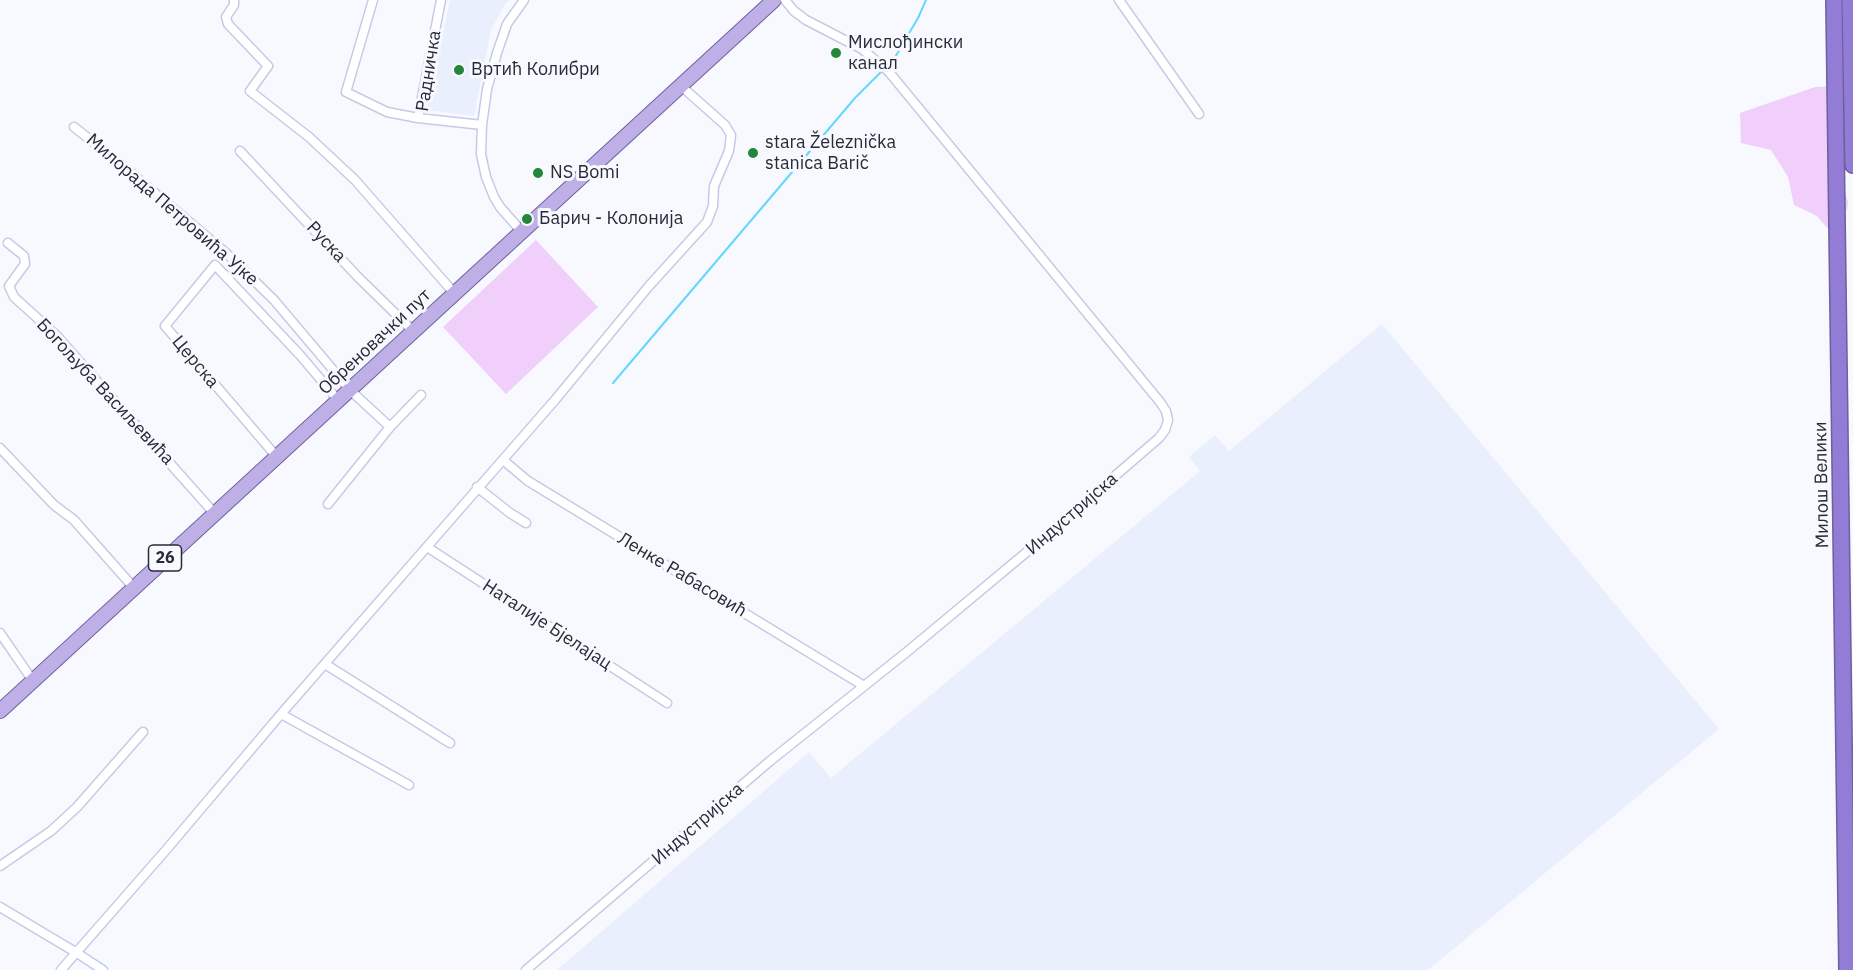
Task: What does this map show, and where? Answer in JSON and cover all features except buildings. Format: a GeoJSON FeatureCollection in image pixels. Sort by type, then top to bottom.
{"type":"FeatureCollection","features":[{"type":"Feature","properties":{"kind":"highway","name":"Милош Велики"},"geometry":{"type":"LineString","coordinates":[[1834,0],[1848,970]]}},
{"type":"Feature","properties":{"kind":"highway"},"geometry":{"type":"LineString","coordinates":[[1850,0],[1853,165]]}},
{"type":"Feature","properties":{"kind":"main road","name":"Обреновачки пут"},"geometry":{"type":"LineString","coordinates":[[0,711],[774,0]]}},
{"type":"Feature","properties":{"kind":"street"},"geometry":{"type":"LineString","coordinates":[[234,0],[234,5],[226,17],[228,24],[268,66],[250,91],[309,137],[356,180],[454,293]]}},
{"type":"Feature","properties":{"kind":"street"},"geometry":{"type":"LineString","coordinates":[[373,0],[345,93],[387,112],[418,118]]}},
{"type":"Feature","properties":{"kind":"street","name":"Радничка"},"geometry":{"type":"LineString","coordinates":[[441,0],[418,118],[482,125]]}},
{"type":"Feature","properties":{"kind":"street"},"geometry":{"type":"LineString","coordinates":[[522,232],[500,207],[486,177],[481,154],[482,125],[488,89],[503,32],[524,0]]}},
{"type":"Feature","properties":{"kind":"street","name":"Индустријска"},"geometry":{"type":"LineString","coordinates":[[526,970],[770,761],[1022,556],[1159,438],[1168,420],[1166,411],[1160,402],[881,63],[807,20],[794,11],[785,0]]}},
{"type":"Feature","properties":{"kind":"street"},"geometry":{"type":"LineString","coordinates":[[1119,0],[1199,114]]}},
{"type":"Feature","properties":{"kind":"street"},"geometry":{"type":"LineString","coordinates":[[61,970],[280,714],[555,400],[649,286],[707,222],[712,211],[714,186],[729,151],[731,135],[725,125],[680,85]]}},
{"type":"Feature","properties":{"kind":"street","name":"Милорада Петровића Ујке"},"geometry":{"type":"LineString","coordinates":[[74,127],[226,253],[274,300],[350,390],[390,427]]}},
{"type":"Feature","properties":{"kind":"street","name":"Руска"},"geometry":{"type":"LineString","coordinates":[[240,150],[357,276],[414,331]]}},
{"type":"Feature","properties":{"kind":"street","name":"Богољуба Васиљевића"},"geometry":{"type":"LineString","coordinates":[[8,243],[24,256],[25,264],[9,286],[14,297],[56,335],[214,513]]}},
{"type":"Feature","properties":{"kind":"street","name":"Церска"},"geometry":{"type":"LineString","coordinates":[[276,456],[165,326],[215,265],[300,355],[338,400]]}},
{"type":"Feature","properties":{"kind":"street"},"geometry":{"type":"LineString","coordinates":[[328,504],[390,427],[421,395]]}},
{"type":"Feature","properties":{"kind":"street"},"geometry":{"type":"LineString","coordinates":[[0,448],[54,505],[74,520],[134,588]]}},
{"type":"Feature","properties":{"kind":"street","name":"Ленке Рабасовић"},"geometry":{"type":"LineString","coordinates":[[503,460],[528,481],[864,686]]}},
{"type":"Feature","properties":{"kind":"street"},"geometry":{"type":"LineString","coordinates":[[477,487],[526,523]]}},
{"type":"Feature","properties":{"kind":"street","name":"Наталије Бјелајац"},"geometry":{"type":"LineString","coordinates":[[428,547],[667,703]]}},
{"type":"Feature","properties":{"kind":"street"},"geometry":{"type":"LineString","coordinates":[[0,633],[33,681]]}},
{"type":"Feature","properties":{"kind":"street"},"geometry":{"type":"LineString","coordinates":[[325,664],[450,742]]}},
{"type":"Feature","properties":{"kind":"street"},"geometry":{"type":"LineString","coordinates":[[280,714],[409,785]]}},
{"type":"Feature","properties":{"kind":"street"},"geometry":{"type":"LineString","coordinates":[[0,866],[51,831],[77,807],[143,732]]}},
{"type":"Feature","properties":{"kind":"street"},"geometry":{"type":"LineString","coordinates":[[0,907],[103,970]]}},
{"type":"Feature","properties":{"kind":"shaded area","name":"Вртић Колибри"},"geometry":{"type":"Polygon","coordinates":[[[450,0],[510,0],[505,4],[491,30],[474,116],[427,110],[450,0]]]}},
{"type":"Feature","properties":{"kind":"shaded area"},"geometry":{"type":"Polygon","coordinates":[[[1853,85],[1853,128],[1844,142],[1838,172],[1848,202],[1847,210],[1827,228],[1817,216],[1794,205],[1788,177],[1771,150],[1741,143],[1740,113],[1815,87],[1853,85]]]}},
{"type":"Feature","properties":{"kind":"shaded area"},"geometry":{"type":"Polygon","coordinates":[[[536,240],[598,307],[506,394],[443,327],[536,240]]]}},
{"type":"Feature","properties":{"kind":"shaded area"},"geometry":{"type":"Polygon","coordinates":[[[1382,324],[1719,729],[1428,970],[557,970],[809,752],[831,778],[1200,471],[1189,457],[1215,435],[1229,451],[1382,324]]]}},
{"type":"Feature","properties":{"kind":"waterway"},"geometry":{"type":"LineString","coordinates":[[887,66],[894,59],[926,0]]}},
{"type":"Feature","properties":{"kind":"waterway"},"geometry":{"type":"LineString","coordinates":[[613,383],[855,98],[883,70]]}},
{"type":"Feature","properties":{"kind":"place","name":"Мислођински канал"},"geometry":{"type":"Point","coordinates":[836,53]}},
{"type":"Feature","properties":{"kind":"place","name":"Вртић Колибри"},"geometry":{"type":"Point","coordinates":[459,70]}},
{"type":"Feature","properties":{"kind":"place","name":"stara Železnička stanica Barič"},"geometry":{"type":"Point","coordinates":[753,153]}},
{"type":"Feature","properties":{"kind":"place","name":"NS Bomi"},"geometry":{"type":"Point","coordinates":[538,173]}},
{"type":"Feature","properties":{"kind":"place","name":"Барич - Колонија"},"geometry":{"type":"Point","coordinates":[527,219]}}]}
